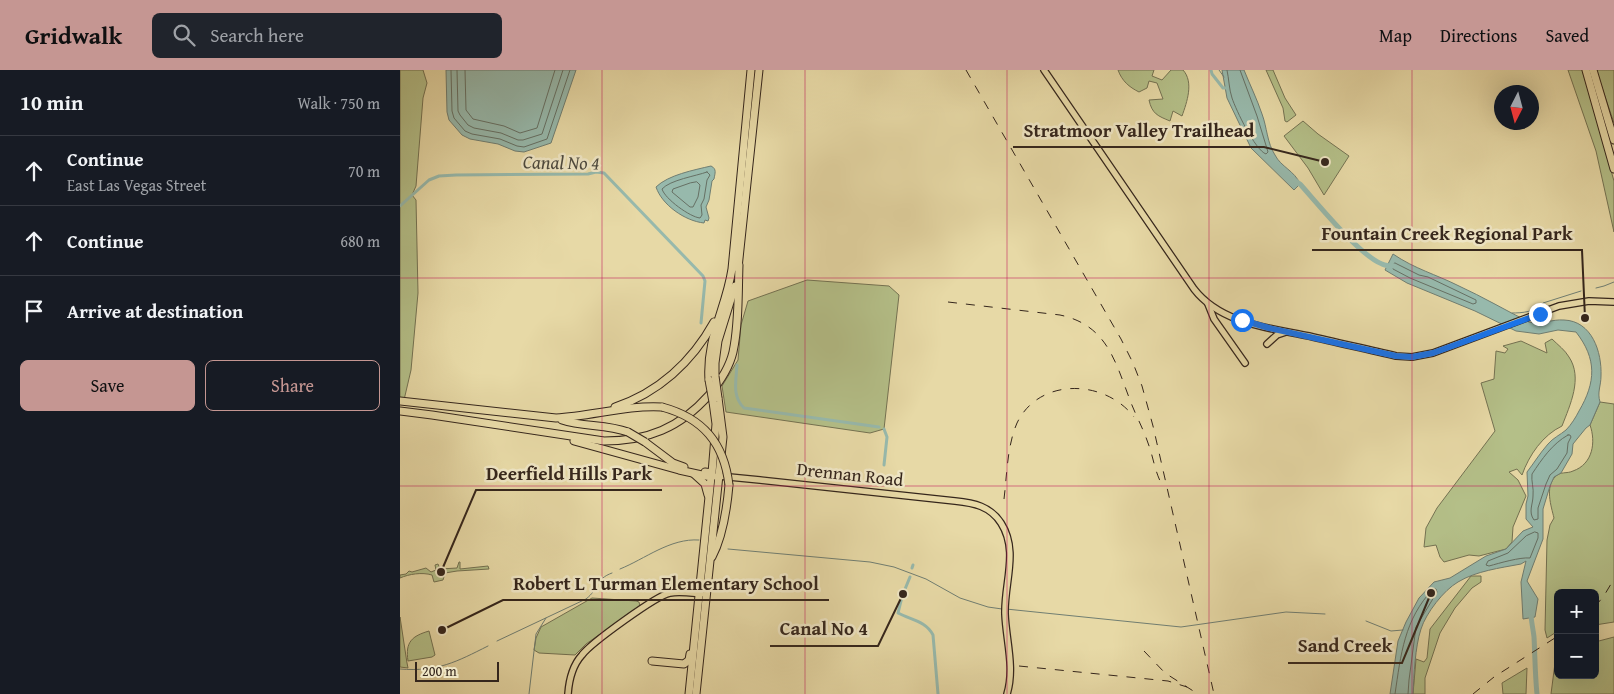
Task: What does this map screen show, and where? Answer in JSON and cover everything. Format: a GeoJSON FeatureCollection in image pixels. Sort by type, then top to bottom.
{"type":"FeatureCollection","features":[{"type":"Feature","properties":{"kind":"highway"},"geometry":{"type":"LineString","coordinates":[[689,694],[695,638],[709,561],[714,476],[715,400],[708,363],[712,338],[730,282],[732,269],[750,70]]}},
{"type":"Feature","properties":{"kind":"highway"},"geometry":{"type":"LineString","coordinates":[[400,411],[432,414],[590,439],[619,441],[650,435],[678,423],[688,416],[713,391],[729,365],[735,340],[739,265],[759,70]]}},
{"type":"Feature","properties":{"kind":"highway"},"geometry":{"type":"LineString","coordinates":[[757,91],[764,70]]}},
{"type":"Feature","properties":{"kind":"highway"},"geometry":{"type":"LineString","coordinates":[[1586,70],[1614,169]]}},
{"type":"Feature","properties":{"kind":"highway"},"geometry":{"type":"LineString","coordinates":[[1593,70],[1614,140]]}},
{"type":"Feature","properties":{"kind":"highway"},"geometry":{"type":"LineString","coordinates":[[712,378],[718,341],[734,294],[739,265]]}},
{"type":"Feature","properties":{"kind":"highway"},"geometry":{"type":"LineString","coordinates":[[594,414],[630,402],[660,385],[696,351],[722,306]]}},
{"type":"Feature","properties":{"kind":"highway"},"geometry":{"type":"LineString","coordinates":[[400,401],[604,425],[628,432],[673,463],[714,476]]}},
{"type":"Feature","properties":{"kind":"highway"},"geometry":{"type":"LineString","coordinates":[[556,418],[637,407],[662,407],[686,415],[709,434],[722,454],[728,472],[729,485],[721,530],[715,550],[709,561]]}},
{"type":"Feature","properties":{"kind":"highway"},"geometry":{"type":"LineString","coordinates":[[540,431],[694,473],[714,476]]}},
{"type":"Feature","properties":{"kind":"highway"},"geometry":{"type":"LineString","coordinates":[[694,473],[705,484],[709,499]]}},
{"type":"Feature","properties":{"kind":"highway"},"geometry":{"type":"LineString","coordinates":[[696,694],[709,499],[714,476]]}},
{"type":"Feature","properties":{"kind":"highway"},"geometry":{"type":"LineString","coordinates":[[652,661],[685,663],[689,660],[691,645],[695,638]]}},
{"type":"Feature","properties":{"kind":"main road"},"geometry":{"type":"LineString","coordinates":[[1044,70],[1182,274],[1208,304],[1230,316],[1269,328],[1408,357],[1438,352],[1559,306],[1602,300],[1614,302]]}},
{"type":"Feature","properties":{"kind":"main road"},"geometry":{"type":"LineString","coordinates":[[1208,304],[1214,320],[1244,363]]}},
{"type":"Feature","properties":{"kind":"main road"},"geometry":{"type":"LineString","coordinates":[[1267,344],[1277,334],[1288,332]]}},
{"type":"Feature","properties":{"kind":"main road","name":"Drennan Road"},"geometry":{"type":"LineString","coordinates":[[714,476],[882,492],[977,504],[988,510],[997,517],[1006,530],[1011,553],[1005,604],[1011,675],[1007,694]]}},
{"type":"Feature","properties":{"kind":"main road"},"geometry":{"type":"LineString","coordinates":[[568,694],[572,671],[579,659],[586,650],[615,628],[665,594],[679,592],[703,595]]}},
{"type":"Feature","properties":{"kind":"green space"},"geometry":{"type":"Polygon","coordinates":[[[400,70],[423,70],[427,83],[423,98],[416,186],[412,195],[416,200],[418,293],[411,370],[404,400],[400,399],[400,70]]]}},
{"type":"Feature","properties":{"kind":"green space"},"geometry":{"type":"Polygon","coordinates":[[[1118,70],[1154,70],[1152,76],[1162,80],[1171,70],[1183,70],[1189,86],[1182,116],[1173,111],[1170,121],[1156,114],[1149,100],[1163,99],[1157,83],[1149,81],[1147,88],[1139,92],[1126,83],[1118,70]]]}},
{"type":"Feature","properties":{"kind":"green space"},"geometry":{"type":"Polygon","coordinates":[[[1266,70],[1273,70],[1285,98],[1296,115],[1287,122],[1285,121],[1283,108],[1266,70]]]}},
{"type":"Feature","properties":{"kind":"green space"},"geometry":{"type":"Polygon","coordinates":[[[1568,70],[1582,70],[1614,181],[1614,232],[1596,151],[1568,70]]]}},
{"type":"Feature","properties":{"kind":"green space"},"geometry":{"type":"Polygon","coordinates":[[[1596,70],[1614,70],[1614,123],[1596,70]]]}},
{"type":"Feature","properties":{"kind":"green space"},"geometry":{"type":"Polygon","coordinates":[[[1303,121],[1349,156],[1324,195],[1308,168],[1284,136],[1303,121]]]}},
{"type":"Feature","properties":{"kind":"green space"},"geometry":{"type":"Polygon","coordinates":[[[807,280],[889,286],[899,295],[884,429],[870,433],[726,412],[722,386],[738,360],[741,325],[748,301],[807,280]]]}},
{"type":"Feature","properties":{"kind":"green space"},"geometry":{"type":"Polygon","coordinates":[[[1552,339],[1566,352],[1573,365],[1575,374],[1574,392],[1562,426],[1538,446],[1522,475],[1517,469],[1509,472],[1518,480],[1526,496],[1513,527],[1512,542],[1506,549],[1479,556],[1469,555],[1444,562],[1436,545],[1424,547],[1426,528],[1437,508],[1495,431],[1481,383],[1494,379],[1496,351],[1505,353],[1508,349],[1503,346],[1521,341],[1547,353],[1545,343],[1552,339]]]}},
{"type":"Feature","properties":{"kind":"green space"},"geometry":{"type":"Polygon","coordinates":[[[1600,402],[1614,404],[1614,622],[1599,624],[1599,589],[1554,589],[1554,634],[1547,638],[1545,630],[1547,540],[1550,525],[1554,518],[1551,508],[1550,486],[1557,475],[1580,468],[1589,458],[1593,445],[1590,425],[1600,402]]]}},
{"type":"Feature","properties":{"kind":"green space"},"geometry":{"type":"Polygon","coordinates":[[[459,562],[460,569],[488,566],[489,569],[445,573],[443,580],[434,582],[432,575],[428,574],[407,575],[400,578],[400,575],[406,574],[409,571],[412,572],[426,568],[431,572],[436,570],[435,565],[438,564],[440,569],[457,568],[459,562]]]}},
{"type":"Feature","properties":{"kind":"green space"},"geometry":{"type":"Polygon","coordinates":[[[1471,576],[1481,576],[1481,582],[1472,588],[1455,608],[1440,633],[1425,678],[1425,694],[1413,694],[1416,659],[1424,662],[1427,658],[1430,629],[1471,576]]]}},
{"type":"Feature","properties":{"kind":"green space"},"geometry":{"type":"Polygon","coordinates":[[[592,598],[636,601],[639,602],[640,606],[586,644],[575,655],[539,653],[534,650],[536,638],[541,627],[592,598]]]}},
{"type":"Feature","properties":{"kind":"green space"},"geometry":{"type":"Polygon","coordinates":[[[400,617],[407,663],[408,668],[400,667],[400,617]]]}},
{"type":"Feature","properties":{"kind":"green space"},"geometry":{"type":"Polygon","coordinates":[[[429,631],[435,655],[408,661],[407,654],[411,641],[418,635],[429,631]]]}},
{"type":"Feature","properties":{"kind":"green space"},"geometry":{"type":"Polygon","coordinates":[[[1614,637],[1614,694],[1551,694],[1554,671],[1554,679],[1599,679],[1599,641],[1614,637]]]}},
{"type":"Feature","properties":{"kind":"green space"},"geometry":{"type":"Polygon","coordinates":[[[1527,668],[1526,694],[1503,694],[1502,683],[1527,668]]]}},
{"type":"Feature","properties":{"kind":"water"},"geometry":{"type":"Polygon","coordinates":[[[446,70],[576,70],[551,143],[524,152],[515,151],[498,144],[470,139],[462,135],[449,120],[447,112],[446,70]]]}},
{"type":"Feature","properties":{"kind":"water"},"geometry":{"type":"Polygon","coordinates":[[[1222,70],[1244,70],[1264,119],[1272,150],[1300,184],[1294,190],[1251,148],[1227,98],[1222,70]]]}},
{"type":"Feature","properties":{"kind":"water"},"geometry":{"type":"Polygon","coordinates":[[[711,166],[714,168],[715,173],[706,207],[708,221],[705,220],[704,223],[689,219],[669,206],[659,194],[656,187],[667,179],[711,166]]]}},
{"type":"Feature","properties":{"kind":"water"},"geometry":{"type":"Polygon","coordinates":[[[1393,254],[1409,264],[1468,290],[1529,322],[1538,323],[1564,320],[1582,326],[1593,339],[1600,357],[1601,367],[1600,402],[1590,425],[1573,444],[1572,454],[1561,473],[1554,477],[1543,509],[1543,539],[1527,581],[1538,599],[1535,617],[1523,619],[1521,582],[1526,561],[1521,564],[1480,573],[1458,582],[1441,596],[1423,623],[1416,652],[1413,694],[1390,694],[1398,641],[1419,598],[1434,582],[1450,578],[1486,556],[1506,549],[1523,531],[1533,527],[1526,519],[1528,496],[1527,472],[1548,444],[1570,426],[1589,390],[1592,371],[1588,352],[1576,332],[1558,330],[1539,334],[1516,331],[1475,311],[1407,283],[1385,270],[1393,254]]]}},
{"type":"Feature","properties":{"kind":"waterway"},"geometry":{"type":"LineString","coordinates":[[1211,70],[1223,88],[1227,88]]}},
{"type":"Feature","properties":{"kind":"waterway"},"geometry":{"type":"LineString","coordinates":[[1219,70],[1224,77]]}},
{"type":"Feature","properties":{"kind":"waterway","name":"Canal No 4"},"geometry":{"type":"LineString","coordinates":[[400,206],[429,180],[439,176],[604,173],[703,276],[705,281],[701,323]]}},
{"type":"Feature","properties":{"kind":"waterway"},"geometry":{"type":"LineString","coordinates":[[1294,180],[1300,184],[1362,251],[1386,266],[1394,266]]}},
{"type":"Feature","properties":{"kind":"waterway"},"geometry":{"type":"LineString","coordinates":[[1596,288],[1614,282]]}},
{"type":"Feature","properties":{"kind":"waterway"},"geometry":{"type":"LineString","coordinates":[[1512,313],[1533,310],[1543,303],[1581,291]]}},
{"type":"Feature","properties":{"kind":"waterway","name":"Canal No 4"},"geometry":{"type":"LineString","coordinates":[[737,365],[736,394],[744,408],[879,427]]}},
{"type":"Feature","properties":{"kind":"waterway","name":"Canal No 4"},"geometry":{"type":"LineString","coordinates":[[884,429],[887,437],[884,465]]}},
{"type":"Feature","properties":{"kind":"waterway"},"geometry":{"type":"LineString","coordinates":[[620,569],[678,542],[699,540]]}},
{"type":"Feature","properties":{"kind":"waterway"},"geometry":{"type":"LineString","coordinates":[[728,549],[870,562],[894,567],[926,579],[960,598],[988,607],[1002,609]]}},
{"type":"Feature","properties":{"kind":"waterway"},"geometry":{"type":"LineString","coordinates":[[497,641],[586,599],[600,581],[612,573]]}},
{"type":"Feature","properties":{"kind":"waterway","name":"Canal No 4"},"geometry":{"type":"LineString","coordinates":[[903,594],[910,577]]}},
{"type":"Feature","properties":{"kind":"waterway","name":"Canal No 4"},"geometry":{"type":"LineString","coordinates":[[902,597],[898,613],[922,624],[933,635],[938,694]]}},
{"type":"Feature","properties":{"kind":"waterway"},"geometry":{"type":"LineString","coordinates":[[1006,609],[1181,627],[1286,612],[1325,614]]}},
{"type":"Feature","properties":{"kind":"waterway"},"geometry":{"type":"LineString","coordinates":[[1531,613],[1537,694]]}},
{"type":"Feature","properties":{"kind":"waterway"},"geometry":{"type":"LineString","coordinates":[[529,694],[536,634],[546,618]]}},
{"type":"Feature","properties":{"kind":"waterway"},"geometry":{"type":"LineString","coordinates":[[1366,621],[1391,631],[1403,630]]}},
{"type":"Feature","properties":{"kind":"waterway"},"geometry":{"type":"LineString","coordinates":[[400,669],[425,669],[446,665],[488,646]]}},
{"type":"Feature","properties":{"kind":"railway"},"geometry":{"type":"LineString","coordinates":[[966,70],[1133,363],[1142,386],[1153,426],[1214,694]]}},
{"type":"Feature","properties":{"kind":"railway"},"geometry":{"type":"LineString","coordinates":[[948,302],[1060,315],[1089,327],[1099,336],[1114,359],[1146,437],[1163,487]]}},
{"type":"Feature","properties":{"kind":"railway"},"geometry":{"type":"LineString","coordinates":[[1004,499],[1009,451],[1017,423],[1027,408],[1040,397],[1056,391],[1073,388],[1090,390],[1107,395],[1122,404],[1134,417]]}},
{"type":"Feature","properties":{"kind":"railway"},"geometry":{"type":"LineString","coordinates":[[1599,602],[1614,579]]}},
{"type":"Feature","properties":{"kind":"railway"},"geometry":{"type":"LineString","coordinates":[[1473,694],[1494,677],[1554,639]]}},
{"type":"Feature","properties":{"kind":"railway"},"geometry":{"type":"LineString","coordinates":[[1144,651],[1165,673],[1198,694]]}},
{"type":"Feature","properties":{"kind":"railway"},"geometry":{"type":"LineString","coordinates":[[1019,666],[1168,681],[1187,687]]}},
{"type":"Feature","properties":{"kind":"place","name":"Stratmoor Valley Trailhead"},"geometry":{"type":"Point","coordinates":[1325,162]}},
{"type":"Feature","properties":{"kind":"place","name":"Fountain Creek Regional Park"},"geometry":{"type":"Point","coordinates":[1585,318]}},
{"type":"Feature","properties":{"kind":"place","name":"Deerfield Hills Park"},"geometry":{"type":"Point","coordinates":[441,572]}},
{"type":"Feature","properties":{"kind":"place","name":"Sand Creek"},"geometry":{"type":"Point","coordinates":[1431,593]}},
{"type":"Feature","properties":{"kind":"place","name":"Canal No 4"},"geometry":{"type":"Point","coordinates":[903,594]}},
{"type":"Feature","properties":{"kind":"place","name":"Robert L Turman Elementary School"},"geometry":{"type":"Point","coordinates":[442,630]}},
{"type":"Feature","properties":{"kind":"route"},"geometry":{"type":"LineString","coordinates":[[1242,320],[1269,328],[1396,356],[1416,357],[1438,352],[1540,314]]}}]}
